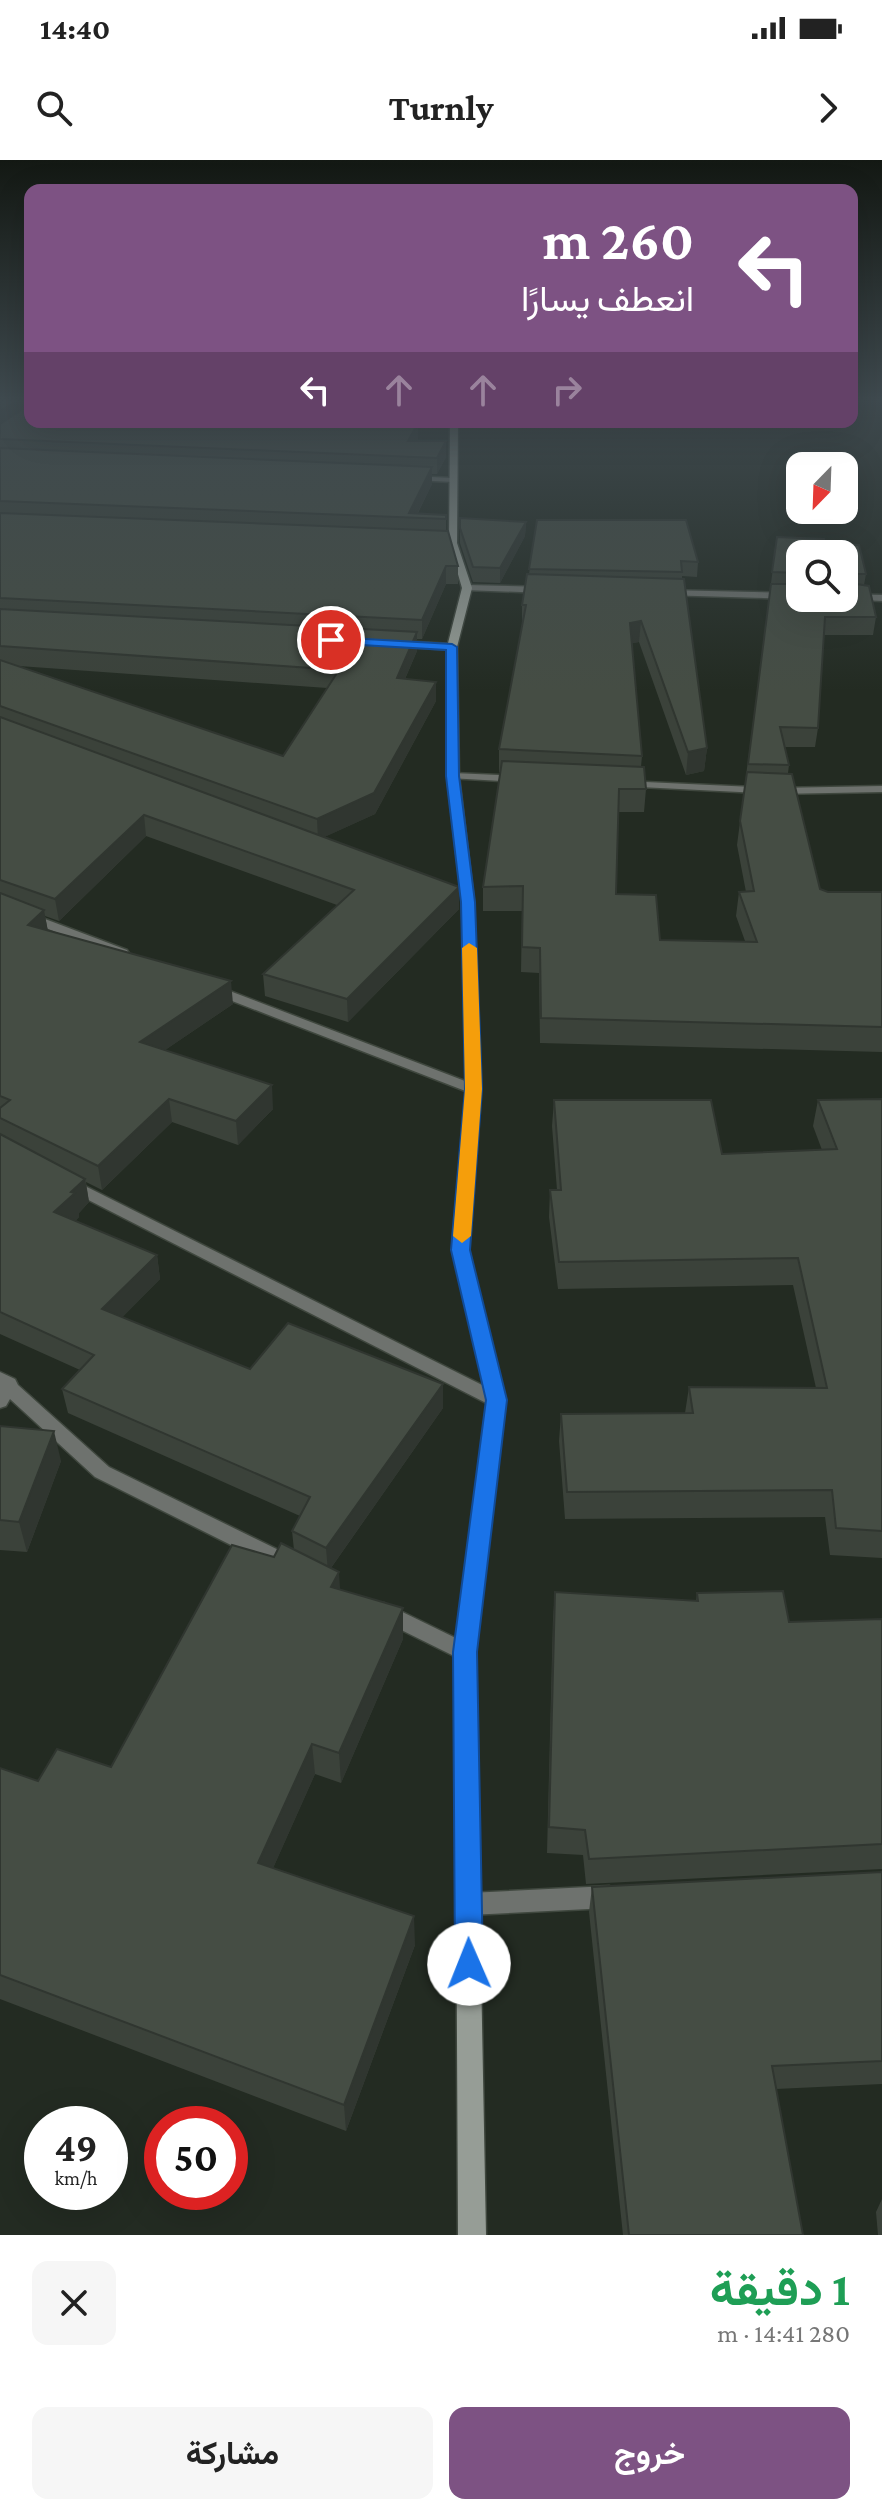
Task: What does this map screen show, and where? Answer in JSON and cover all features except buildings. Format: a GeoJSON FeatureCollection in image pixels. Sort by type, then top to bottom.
{"type":"FeatureCollection","features":[{"type":"Feature","properties":{"kind":"main road"},"geometry":{"type":"LineString","coordinates":[[451,498],[445,543],[467,588],[452,647],[453,776],[473,1089],[461,1250],[496,1400],[465,1652],[472,2235]]}},
{"type":"Feature","properties":{"kind":"street"},"geometry":{"type":"LineString","coordinates":[[467,588],[562,590]]}},
{"type":"Feature","properties":{"kind":"street"},"geometry":{"type":"LineString","coordinates":[[657,593],[786,596]]}},
{"type":"Feature","properties":{"kind":"street"},"geometry":{"type":"LineString","coordinates":[[858,597],[882,598]]}},
{"type":"Feature","properties":{"kind":"street"},"geometry":{"type":"LineString","coordinates":[[389,644],[452,647]]}},
{"type":"Feature","properties":{"kind":"street"},"geometry":{"type":"LineString","coordinates":[[453,776],[530,780]]}},
{"type":"Feature","properties":{"kind":"street"},"geometry":{"type":"LineString","coordinates":[[607,783],[777,791],[882,789]]}},
{"type":"Feature","properties":{"kind":"street"},"geometry":{"type":"LineString","coordinates":[[0,906],[133,958]]}},
{"type":"Feature","properties":{"kind":"street"},"geometry":{"type":"LineString","coordinates":[[192,981],[473,1089]]}},
{"type":"Feature","properties":{"kind":"street"},"geometry":{"type":"LineString","coordinates":[[57,1176],[496,1400]]}},
{"type":"Feature","properties":{"kind":"street"},"geometry":{"type":"LineString","coordinates":[[3,1388],[102,1472],[312,1576]]}},
{"type":"Feature","properties":{"kind":"street"},"geometry":{"type":"LineString","coordinates":[[367,1604],[465,1652]]}},
{"type":"Feature","properties":{"kind":"street"},"geometry":{"type":"LineString","coordinates":[[469,1904],[628,1896]]}},
{"type":"Feature","properties":{"kind":"slow traffic"},"geometry":{"type":"LineString","coordinates":[[462,1236],[473,1089],[469,948]]}},
{"type":"Feature","properties":{"kind":"route"},"geometry":{"type":"LineString","coordinates":[[331,640],[452,647],[453,776],[468,902],[473,1089],[461,1250],[496,1400],[465,1652],[469,1964]]}}]}
